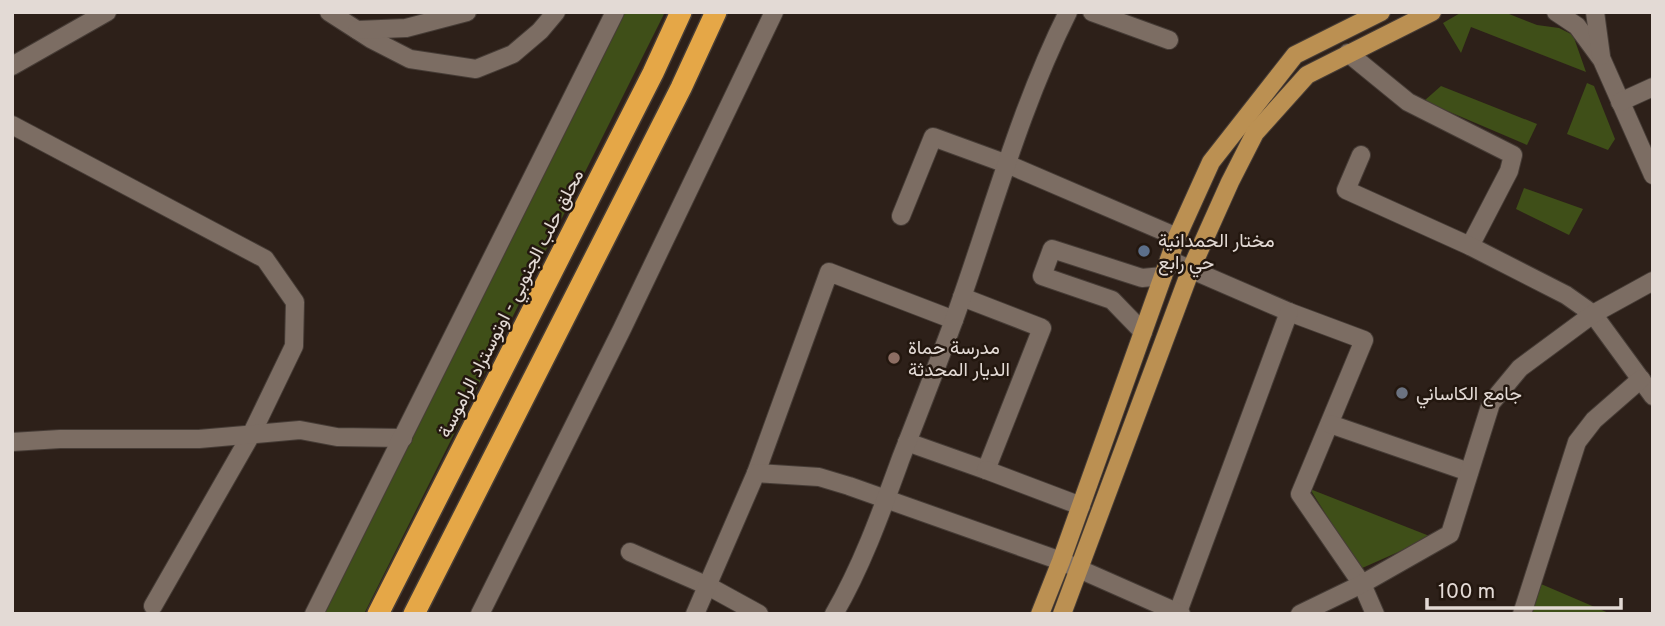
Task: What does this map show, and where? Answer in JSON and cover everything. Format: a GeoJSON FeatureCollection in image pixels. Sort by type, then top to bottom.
{"type":"FeatureCollection","features":[{"type":"Feature","properties":{"kind":"highway","name":"محلق حلب الجنوبي - اوتوستراد الراموسة"},"geometry":{"type":"LineString","coordinates":[[378,614],[647,85],[681,12]]}},
{"type":"Feature","properties":{"kind":"highway"},"geometry":{"type":"LineString","coordinates":[[414,614],[681,88],[716,12]]}},
{"type":"Feature","properties":{"kind":"main road"},"geometry":{"type":"LineString","coordinates":[[1040,614],[1177,237],[1211,162],[1295,55],[1381,12]]}},
{"type":"Feature","properties":{"kind":"main road"},"geometry":{"type":"LineString","coordinates":[[1062,614],[1191,269],[1255,133],[1307,75],[1432,12]]}},
{"type":"Feature","properties":{"kind":"street"},"geometry":{"type":"LineString","coordinates":[[12,66],[107,12]]}},
{"type":"Feature","properties":{"kind":"street"},"geometry":{"type":"LineString","coordinates":[[328,12],[410,59],[476,69],[513,54],[540,31],[556,12]]}},
{"type":"Feature","properties":{"kind":"street"},"geometry":{"type":"LineString","coordinates":[[357,30],[406,29],[467,12]]}},
{"type":"Feature","properties":{"kind":"street"},"geometry":{"type":"LineString","coordinates":[[314,614],[615,12]]}},
{"type":"Feature","properties":{"kind":"street"},"geometry":{"type":"LineString","coordinates":[[480,614],[774,12]]}},
{"type":"Feature","properties":{"kind":"street"},"geometry":{"type":"LineString","coordinates":[[834,614],[886,500],[954,320],[1051,45],[1068,12]]}},
{"type":"Feature","properties":{"kind":"street"},"geometry":{"type":"LineString","coordinates":[[1092,12],[1170,40]]}},
{"type":"Feature","properties":{"kind":"street"},"geometry":{"type":"LineString","coordinates":[[1556,12],[1577,26],[1602,60],[1653,175]]}},
{"type":"Feature","properties":{"kind":"street"},"geometry":{"type":"LineString","coordinates":[[1595,12],[1602,60]]}},
{"type":"Feature","properties":{"kind":"street"},"geometry":{"type":"LineString","coordinates":[[1348,53],[1408,102],[1513,155],[1509,171],[1470,247]]}},
{"type":"Feature","properties":{"kind":"street"},"geometry":{"type":"LineString","coordinates":[[1620,102],[1653,87]]}},
{"type":"Feature","properties":{"kind":"street"},"geometry":{"type":"LineString","coordinates":[[12,125],[265,259],[295,302],[294,346],[252,433],[153,606]]}},
{"type":"Feature","properties":{"kind":"street"},"geometry":{"type":"LineString","coordinates":[[901,216],[933,137],[1007,164],[1177,237]]}},
{"type":"Feature","properties":{"kind":"street"},"geometry":{"type":"LineString","coordinates":[[1361,155],[1346,190],[1566,295],[1593,314],[1653,396]]}},
{"type":"Feature","properties":{"kind":"street"},"geometry":{"type":"LineString","coordinates":[[1143,332],[1112,300],[1042,276],[1052,249],[1142,278],[1166,268],[1191,269],[1289,312],[1364,340],[1300,494],[1362,584],[1375,614]]}},
{"type":"Feature","properties":{"kind":"street"},"geometry":{"type":"LineString","coordinates":[[695,614],[756,473],[829,272],[954,320]]}},
{"type":"Feature","properties":{"kind":"street"},"geometry":{"type":"LineString","coordinates":[[1300,614],[1362,584],[1450,534],[1491,403],[1520,368],[1593,314],[1653,281]]}},
{"type":"Feature","properties":{"kind":"street"},"geometry":{"type":"LineString","coordinates":[[962,297],[1042,328],[986,470]]}},
{"type":"Feature","properties":{"kind":"street"},"geometry":{"type":"LineString","coordinates":[[756,473],[819,477],[1061,561],[1180,613],[1289,312]]}},
{"type":"Feature","properties":{"kind":"street"},"geometry":{"type":"LineString","coordinates":[[1522,614],[1577,443],[1594,420],[1641,379]]}},
{"type":"Feature","properties":{"kind":"street"},"geometry":{"type":"LineString","coordinates":[[1330,424],[1469,472]]}},
{"type":"Feature","properties":{"kind":"street"},"geometry":{"type":"LineString","coordinates":[[12,442],[60,439],[199,439],[300,430],[337,437],[403,438]]}},
{"type":"Feature","properties":{"kind":"street"},"geometry":{"type":"LineString","coordinates":[[907,442],[1081,506]]}},
{"type":"Feature","properties":{"kind":"street"},"geometry":{"type":"LineString","coordinates":[[630,552],[708,586],[759,614]]}},
{"type":"Feature","properties":{"kind":"green space"},"geometry":{"type":"Polygon","coordinates":[[[623,12],[665,12],[364,614],[324,614],[623,12]]]}},
{"type":"Feature","properties":{"kind":"green space"},"geometry":{"type":"Polygon","coordinates":[[[1462,12],[1504,12],[1537,25],[1559,28],[1573,35],[1586,72],[1471,27],[1461,53],[1443,23],[1462,12]]]}},
{"type":"Feature","properties":{"kind":"green space"},"geometry":{"type":"Polygon","coordinates":[[[1587,83],[1594,86],[1615,139],[1608,150],[1567,134],[1587,83]]]}},
{"type":"Feature","properties":{"kind":"green space"},"geometry":{"type":"Polygon","coordinates":[[[1441,86],[1537,124],[1527,145],[1424,101],[1441,86]]]}},
{"type":"Feature","properties":{"kind":"green space"},"geometry":{"type":"Polygon","coordinates":[[[1524,188],[1583,209],[1569,235],[1516,209],[1524,188]]]}},
{"type":"Feature","properties":{"kind":"green space"},"geometry":{"type":"Polygon","coordinates":[[[1310,489],[1432,537],[1360,569],[1310,489]]]}},
{"type":"Feature","properties":{"kind":"green space"},"geometry":{"type":"Polygon","coordinates":[[[1541,584],[1611,614],[1530,614],[1541,584]]]}},
{"type":"Feature","properties":{"kind":"place","name":"مختار الحمدانية حي رابع"},"geometry":{"type":"Point","coordinates":[1144,251]}},
{"type":"Feature","properties":{"kind":"place","name":"مدرسة حماة الديار المحدثة"},"geometry":{"type":"Point","coordinates":[894,358]}},
{"type":"Feature","properties":{"kind":"place","name":"جامع الكاساني"},"geometry":{"type":"Point","coordinates":[1402,393]}}]}
